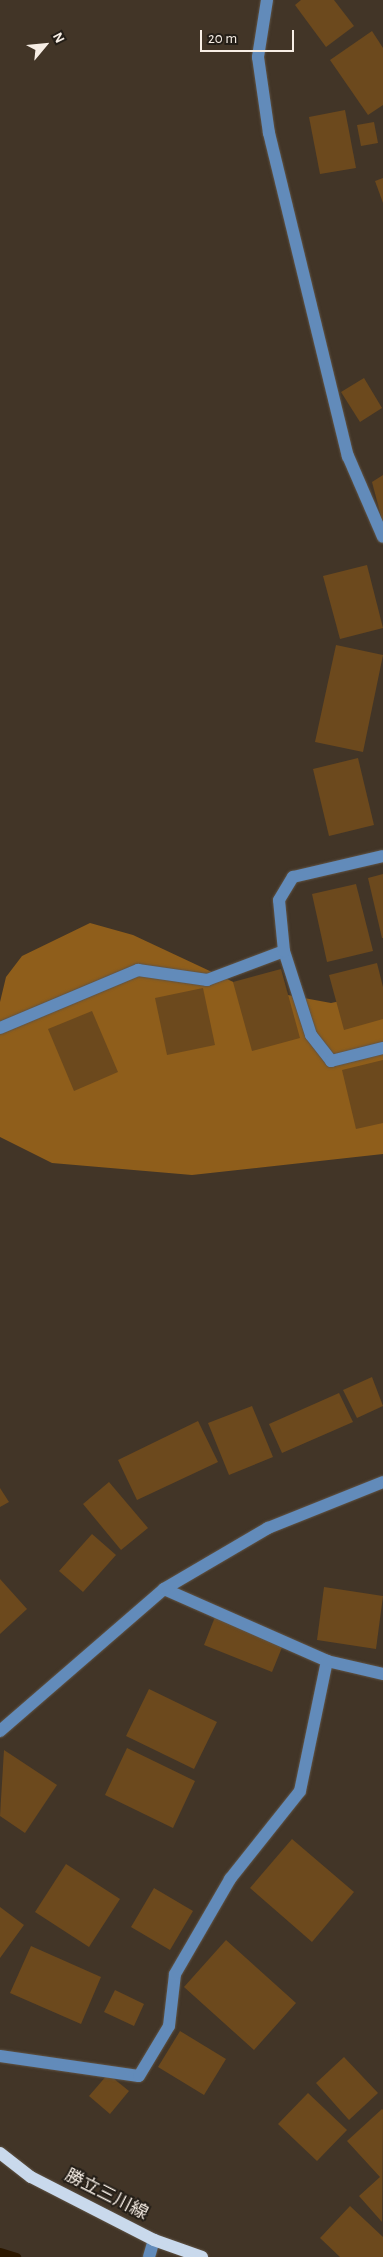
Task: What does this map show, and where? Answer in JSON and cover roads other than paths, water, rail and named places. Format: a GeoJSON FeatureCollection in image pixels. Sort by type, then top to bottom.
{"type":"FeatureCollection","features":[{"type":"Feature","properties":{"kind":"main road","name":"勝立三川線"},"geometry":{"type":"LineString","coordinates":[[0,2153],[31,2177],[154,2240],[202,2257]]}},
{"type":"Feature","properties":{"kind":"street"},"geometry":{"type":"LineString","coordinates":[[267,0],[258,57],[269,133],[348,456],[383,537]]}},
{"type":"Feature","properties":{"kind":"street"},"geometry":{"type":"LineString","coordinates":[[383,856],[293,877],[279,900],[284,951],[311,1036],[331,1061],[383,1048]]}},
{"type":"Feature","properties":{"kind":"street"},"geometry":{"type":"LineString","coordinates":[[0,1028],[138,970],[206,980],[284,951]]}},
{"type":"Feature","properties":{"kind":"street"},"geometry":{"type":"LineString","coordinates":[[0,1731],[164,1589],[268,1528],[383,1482]]}},
{"type":"Feature","properties":{"kind":"street"},"geometry":{"type":"LineString","coordinates":[[164,1589],[327,1661],[383,1674]]}},
{"type":"Feature","properties":{"kind":"street"},"geometry":{"type":"LineString","coordinates":[[0,2056],[139,2076],[169,2026],[175,1974],[230,1879],[300,1791],[327,1661]]}},
{"type":"Feature","properties":{"kind":"street"},"geometry":{"type":"LineString","coordinates":[[149,2257],[154,2240]]}},
{"type":"Feature","properties":{"kind":"waterway"},"geometry":{"type":"LineString","coordinates":[[0,2252],[16,2257]]}}]}
